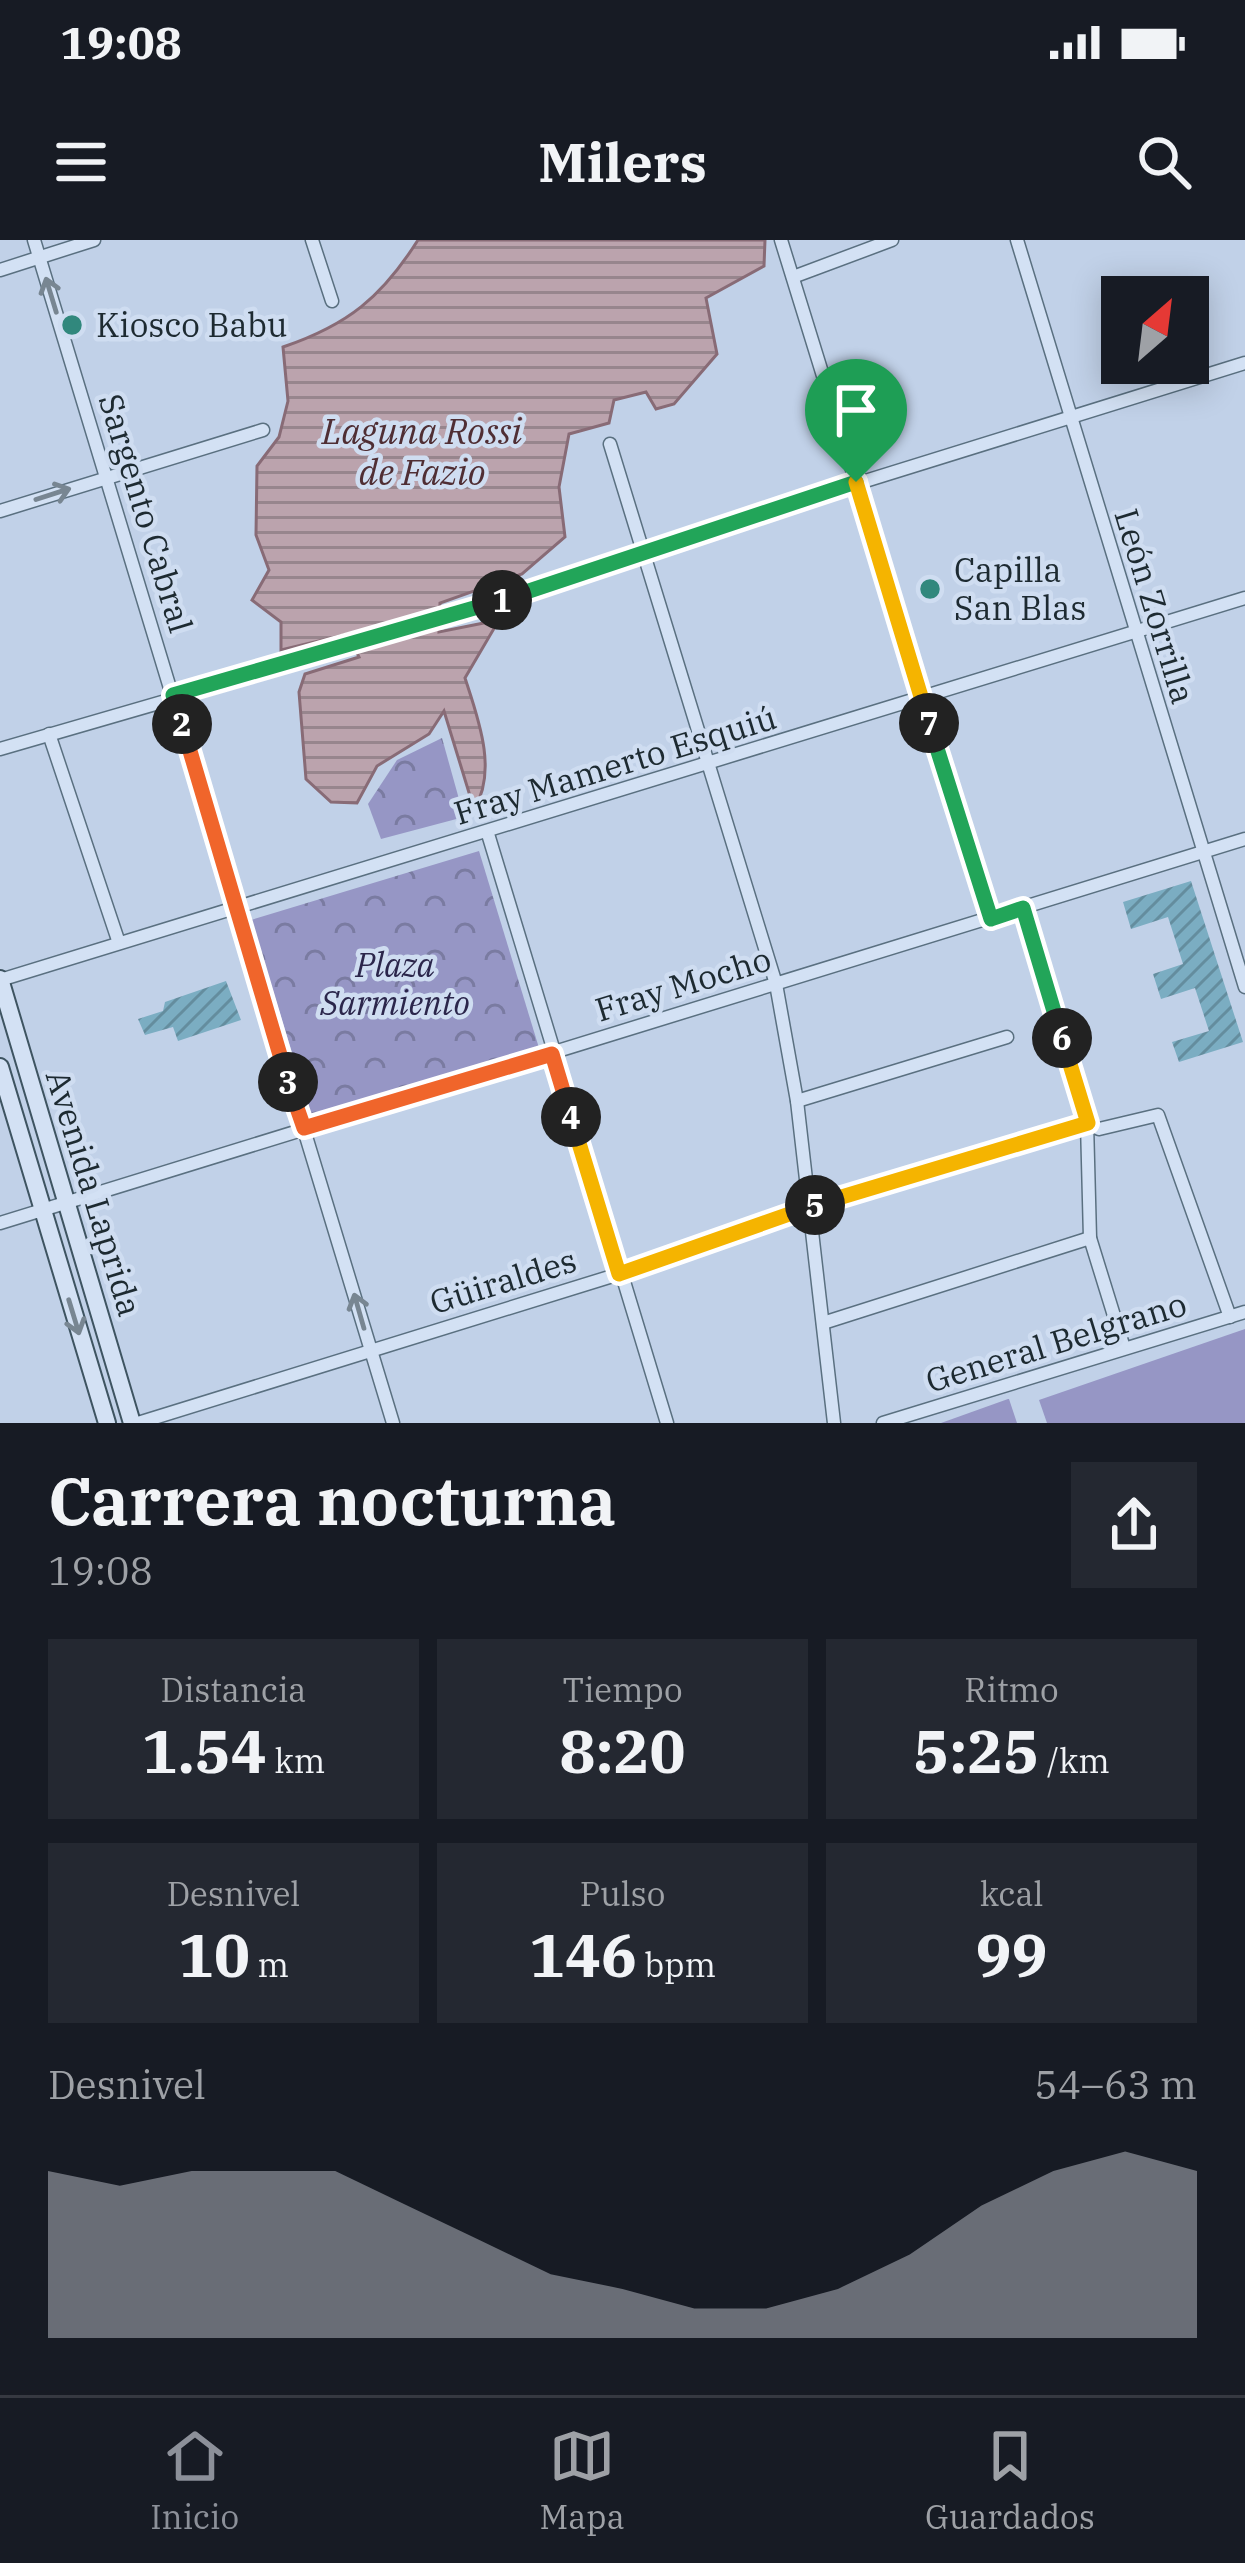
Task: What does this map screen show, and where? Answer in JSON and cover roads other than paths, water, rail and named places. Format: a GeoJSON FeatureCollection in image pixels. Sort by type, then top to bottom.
{"type":"FeatureCollection","features":[{"type":"Feature","properties":{"kind":"main road","name":"Avenida Laprida"},"geometry":{"type":"LineString","coordinates":[[0,980],[64,1203],[135,1423]]}},
{"type":"Feature","properties":{"kind":"main road","name":"Avenida Laprida"},"geometry":{"type":"LineString","coordinates":[[0,1066],[107,1423]]}},
{"type":"Feature","properties":{"kind":"street","name":"Sargento Cabral"},"geometry":{"type":"LineString","coordinates":[[34,240],[393,1423]]}},
{"type":"Feature","properties":{"kind":"street"},"geometry":{"type":"LineString","coordinates":[[0,270],[94,240]]}},
{"type":"Feature","properties":{"kind":"street"},"geometry":{"type":"LineString","coordinates":[[312,240],[332,301]]}},
{"type":"Feature","properties":{"kind":"street"},"geometry":{"type":"LineString","coordinates":[[781,240],[991,919]]}},
{"type":"Feature","properties":{"kind":"street"},"geometry":{"type":"LineString","coordinates":[[793,277],[892,240]]}},
{"type":"Feature","properties":{"kind":"street","name":"León Zorrilla"},"geometry":{"type":"LineString","coordinates":[[1017,240],[1134,631],[1240,958],[1245,987]]}},
{"type":"Feature","properties":{"kind":"street"},"geometry":{"type":"LineString","coordinates":[[0,749],[173,695],[442,621],[640,551],[1245,363]]}},
{"type":"Feature","properties":{"kind":"street"},"geometry":{"type":"LineString","coordinates":[[0,511],[263,430]]}},
{"type":"Feature","properties":{"kind":"street"},"geometry":{"type":"LineString","coordinates":[[610,444],[776,983],[797,1101],[834,1423]]}},
{"type":"Feature","properties":{"kind":"street","name":"Fray Mamerto Esquiú"},"geometry":{"type":"LineString","coordinates":[[0,980],[1245,598]]}},
{"type":"Feature","properties":{"kind":"street"},"geometry":{"type":"LineString","coordinates":[[49,734],[119,943]]}},
{"type":"Feature","properties":{"kind":"street"},"geometry":{"type":"LineString","coordinates":[[488,834],[667,1423]]}},
{"type":"Feature","properties":{"kind":"street","name":"Fray Mocho"},"geometry":{"type":"LineString","coordinates":[[0,1223],[1245,839]]}},
{"type":"Feature","properties":{"kind":"street"},"geometry":{"type":"LineString","coordinates":[[1023,908],[1088,1123],[1090,1238],[1124,1348]]}},
{"type":"Feature","properties":{"kind":"street"},"geometry":{"type":"LineString","coordinates":[[797,1101],[1006,1037]]}},
{"type":"Feature","properties":{"kind":"street","name":"Güiraldes"},"geometry":{"type":"LineString","coordinates":[[135,1423],[619,1274],[808,1207],[1088,1123],[1099,1129],[1158,1115],[1230,1317]]}},
{"type":"Feature","properties":{"kind":"street"},"geometry":{"type":"LineString","coordinates":[[824,1323],[1090,1238]]}},
{"type":"Feature","properties":{"kind":"street","name":"General Belgrano"},"geometry":{"type":"LineString","coordinates":[[883,1423],[1245,1312]]}},
{"type":"Feature","properties":{"kind":"water","name":"Laguna Rossi de Fazio"},"geometry":{"type":"Polygon","coordinates":[[[418,240],[765,240],[764,266],[706,298],[717,354],[674,404],[656,409],[646,392],[614,400],[609,423],[569,434],[559,487],[565,537],[522,574],[440,603],[439,632],[499,620],[465,678],[485,761],[485,778],[474,809],[444,711],[429,734],[377,766],[357,803],[331,802],[306,779],[299,692],[305,674],[359,657],[348,634],[281,650],[281,622],[252,600],[269,570],[256,535],[257,466],[279,437],[288,401],[283,347],[326,329],[361,307],[391,278],[418,240]]]}},
{"type":"Feature","properties":{"kind":"place","name":"Kiosco Babu"},"geometry":{"type":"Point","coordinates":[72,325]}},
{"type":"Feature","properties":{"kind":"place","name":"Capilla San Blas"},"geometry":{"type":"Point","coordinates":[930,589]}},
{"type":"Feature","properties":{"kind":"park label","name":"Plaza Sarmiento"},"geometry":{"type":"Point","coordinates":[395,984]}}]}
